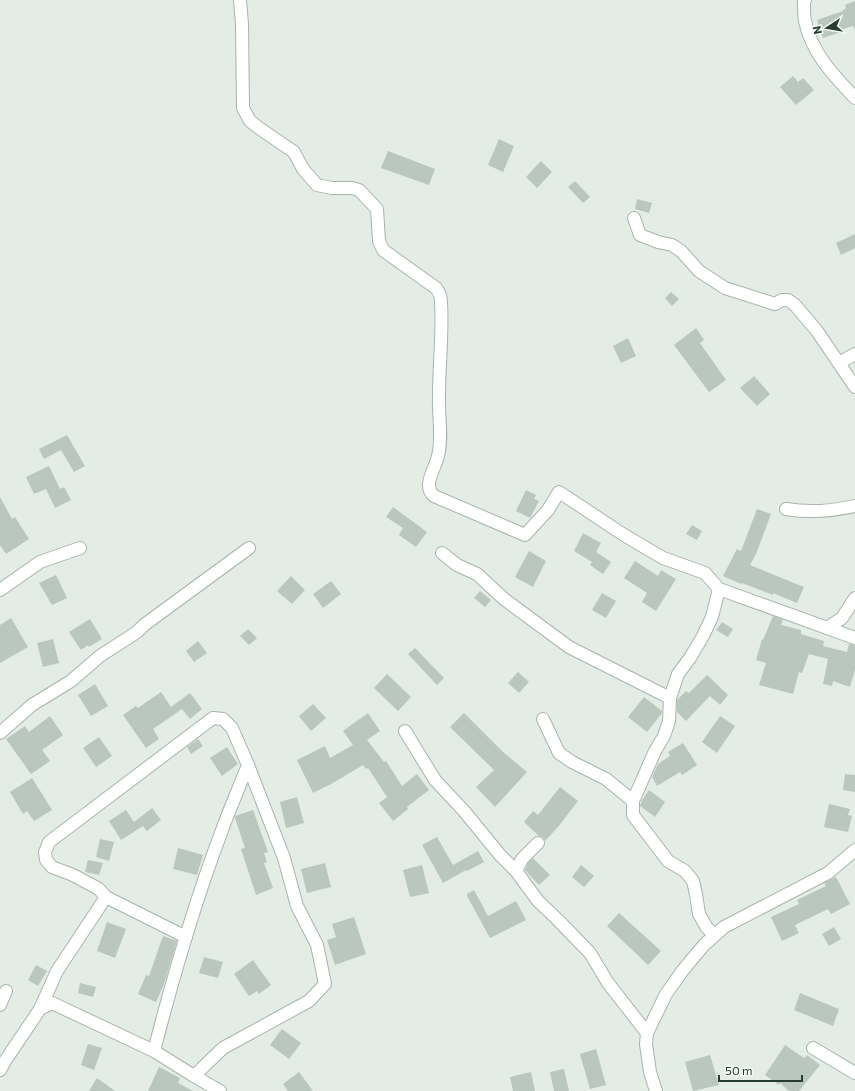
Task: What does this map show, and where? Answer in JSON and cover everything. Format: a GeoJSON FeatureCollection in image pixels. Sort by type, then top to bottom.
{"type":"FeatureCollection","features":[{"type":"Feature","properties":{"kind":"street"},"geometry":{"type":"LineString","coordinates":[[240,0],[244,108],[250,121],[294,152],[303,169],[317,185],[332,188],[352,188],[359,190],[377,209],[379,241],[383,250],[436,288],[440,294],[440,432],[438,456],[428,486],[430,492],[434,496],[525,535],[548,510],[560,492],[624,535],[663,558],[705,573],[719,589],[855,638]]}},
{"type":"Feature","properties":{"kind":"street"},"geometry":{"type":"LineString","coordinates":[[805,0],[805,21],[810,38],[825,65],[855,98]]}},
{"type":"Feature","properties":{"kind":"street"},"geometry":{"type":"LineString","coordinates":[[634,218],[640,234],[658,242],[672,245],[681,251],[699,271],[725,288],[775,304],[782,300],[788,300],[795,305],[817,331],[855,387]]}},
{"type":"Feature","properties":{"kind":"street"},"geometry":{"type":"LineString","coordinates":[[839,363],[855,354]]}},
{"type":"Feature","properties":{"kind":"street"},"geometry":{"type":"LineString","coordinates":[[786,509],[803,512],[826,511],[855,506]]}},
{"type":"Feature","properties":{"kind":"street"},"geometry":{"type":"LineString","coordinates":[[0,590],[40,562],[80,548]]}},
{"type":"Feature","properties":{"kind":"street"},"geometry":{"type":"LineString","coordinates":[[0,733],[32,705],[71,681],[100,656],[137,632],[144,625],[249,548]]}},
{"type":"Feature","properties":{"kind":"street"},"geometry":{"type":"LineString","coordinates":[[442,553],[457,565],[477,574],[504,598],[569,647],[670,698]]}},
{"type":"Feature","properties":{"kind":"street"},"geometry":{"type":"LineString","coordinates":[[715,935],[708,928],[699,914],[693,881],[684,871],[668,861],[633,815],[633,801],[655,752],[664,736],[668,721],[670,698],[678,674],[690,658],[703,636],[712,617],[719,589]]}},
{"type":"Feature","properties":{"kind":"street"},"geometry":{"type":"LineString","coordinates":[[827,628],[842,618],[855,598]]}},
{"type":"Feature","properties":{"kind":"street"},"geometry":{"type":"LineString","coordinates":[[186,937],[106,897],[99,889],[74,875],[52,867],[46,860],[45,852],[49,842],[161,759],[213,718],[223,719],[232,728],[284,858],[297,906],[317,945],[325,984],[309,1001],[223,1048],[194,1076]]}},
{"type":"Feature","properties":{"kind":"street"},"geometry":{"type":"LineString","coordinates":[[543,719],[559,753],[572,762],[606,780],[633,801]]}},
{"type":"Feature","properties":{"kind":"street"},"geometry":{"type":"LineString","coordinates":[[405,731],[435,780],[500,855],[516,871],[538,901],[590,953],[608,983],[648,1033]]}},
{"type":"Feature","properties":{"kind":"street"},"geometry":{"type":"LineString","coordinates":[[154,1051],[196,904],[221,832],[248,765]]}},
{"type":"Feature","properties":{"kind":"street"},"geometry":{"type":"LineString","coordinates":[[516,871],[522,859],[538,843]]}},
{"type":"Feature","properties":{"kind":"street"},"geometry":{"type":"LineString","coordinates":[[656,1091],[650,1072],[646,1044],[648,1033],[666,994],[683,970],[704,945],[724,927],[828,873],[855,850]]}},
{"type":"Feature","properties":{"kind":"street"},"geometry":{"type":"LineString","coordinates":[[0,1070],[40,1009],[57,972],[106,897]]}},
{"type":"Feature","properties":{"kind":"street"},"geometry":{"type":"LineString","coordinates":[[0,1005],[6,991]]}},
{"type":"Feature","properties":{"kind":"street"},"geometry":{"type":"LineString","coordinates":[[40,1009],[52,1003],[154,1051],[220,1091]]}},
{"type":"Feature","properties":{"kind":"street"},"geometry":{"type":"LineString","coordinates":[[813,1048],[855,1073]]}},
{"type":"Feature","properties":{"kind":"building"},"geometry":{"type":"Polygon","coordinates":[[[855,1],[855,30],[853,26],[843,29],[844,31],[823,38],[817,20],[843,11],[846,8],[845,5],[855,1]]]}},
{"type":"Feature","properties":{"kind":"building"},"geometry":{"type":"Polygon","coordinates":[[[793,76],[798,82],[803,78],[814,90],[796,105],[780,87],[793,76]]]}},
{"type":"Feature","properties":{"kind":"building"},"geometry":{"type":"Polygon","coordinates":[[[499,139],[514,146],[503,172],[488,165],[499,139]]]}},
{"type":"Feature","properties":{"kind":"building"},"geometry":{"type":"Polygon","coordinates":[[[388,151],[435,169],[429,185],[381,168],[388,151]]]}},
{"type":"Feature","properties":{"kind":"building"},"geometry":{"type":"Polygon","coordinates":[[[541,161],[552,172],[537,188],[526,177],[541,161]]]}},
{"type":"Feature","properties":{"kind":"building"},"geometry":{"type":"Polygon","coordinates":[[[575,181],[590,197],[583,203],[568,187],[575,181]]]}},
{"type":"Feature","properties":{"kind":"building"},"geometry":{"type":"Polygon","coordinates":[[[637,199],[652,203],[649,213],[635,209],[637,199]]]}},
{"type":"Feature","properties":{"kind":"building"},"geometry":{"type":"Polygon","coordinates":[[[855,234],[855,248],[841,255],[836,243],[855,234]]]}},
{"type":"Feature","properties":{"kind":"building"},"geometry":{"type":"Polygon","coordinates":[[[671,292],[679,299],[672,306],[665,298],[671,292]]]}},
{"type":"Feature","properties":{"kind":"building"},"geometry":{"type":"Polygon","coordinates":[[[696,328],[704,340],[700,343],[726,380],[709,392],[674,345],[696,328]]]}},
{"type":"Feature","properties":{"kind":"building"},"geometry":{"type":"Polygon","coordinates":[[[628,338],[636,356],[621,363],[613,346],[628,338]]]}},
{"type":"Feature","properties":{"kind":"building"},"geometry":{"type":"Polygon","coordinates":[[[754,376],[770,394],[757,406],[740,388],[754,376]]]}},
{"type":"Feature","properties":{"kind":"building"},"geometry":{"type":"Polygon","coordinates":[[[67,435],[85,466],[74,472],[61,450],[44,459],[39,449],[67,435]]]}},
{"type":"Feature","properties":{"kind":"building"},"geometry":{"type":"Polygon","coordinates":[[[49,466],[60,489],[64,487],[71,500],[55,508],[46,489],[34,494],[26,477],[49,466]]]}},
{"type":"Feature","properties":{"kind":"building"},"geometry":{"type":"Polygon","coordinates":[[[526,490],[536,495],[534,499],[539,501],[530,518],[516,511],[526,490]]]}},
{"type":"Feature","properties":{"kind":"building"},"geometry":{"type":"Polygon","coordinates":[[[0,497],[12,519],[15,517],[29,539],[6,554],[0,545],[0,497]]]}},
{"type":"Feature","properties":{"kind":"building"},"geometry":{"type":"Polygon","coordinates":[[[393,507],[427,532],[416,547],[399,535],[403,528],[386,517],[393,507]]]}},
{"type":"Feature","properties":{"kind":"building"},"geometry":{"type":"Polygon","coordinates":[[[757,509],[771,514],[756,554],[750,565],[804,587],[797,603],[773,593],[773,595],[742,583],[741,584],[723,576],[737,549],[741,551],[757,509]]]}},
{"type":"Feature","properties":{"kind":"building"},"geometry":{"type":"Polygon","coordinates":[[[692,525],[702,531],[697,540],[686,534],[692,525]]]}},
{"type":"Feature","properties":{"kind":"building"},"geometry":{"type":"Polygon","coordinates":[[[583,533],[601,543],[596,552],[611,562],[603,574],[590,565],[592,562],[574,551],[583,533]]]}},
{"type":"Feature","properties":{"kind":"building"},"geometry":{"type":"Polygon","coordinates":[[[529,551],[546,561],[533,587],[515,577],[529,551]]]}},
{"type":"Feature","properties":{"kind":"building"},"geometry":{"type":"Polygon","coordinates":[[[635,561],[658,576],[661,570],[676,579],[656,611],[642,602],[647,593],[624,578],[635,561]]]}},
{"type":"Feature","properties":{"kind":"building"},"geometry":{"type":"Polygon","coordinates":[[[56,575],[67,598],[52,605],[39,583],[56,575]]]}},
{"type":"Feature","properties":{"kind":"building"},"geometry":{"type":"Polygon","coordinates":[[[291,576],[305,590],[292,604],[277,591],[291,576]]]}},
{"type":"Feature","properties":{"kind":"building"},"geometry":{"type":"Polygon","coordinates":[[[331,581],[341,594],[323,608],[313,594],[331,581]]]}},
{"type":"Feature","properties":{"kind":"building"},"geometry":{"type":"Polygon","coordinates":[[[480,591],[491,600],[485,607],[474,598],[480,591]]]}},
{"type":"Feature","properties":{"kind":"building"},"geometry":{"type":"Polygon","coordinates":[[[602,593],[616,601],[606,618],[592,610],[602,593]]]}},
{"type":"Feature","properties":{"kind":"building"},"geometry":{"type":"Polygon","coordinates":[[[773,616],[783,620],[781,625],[801,630],[801,634],[824,641],[823,646],[847,652],[849,644],[855,645],[855,670],[850,687],[833,681],[832,686],[823,684],[828,659],[809,654],[802,673],[799,672],[793,694],[759,685],[766,663],[756,660],[762,639],[763,640],[773,616]]]}},
{"type":"Feature","properties":{"kind":"building"},"geometry":{"type":"Polygon","coordinates":[[[11,618],[28,647],[0,663],[0,625],[11,618]]]}},
{"type":"Feature","properties":{"kind":"building"},"geometry":{"type":"Polygon","coordinates":[[[90,619],[102,639],[81,650],[69,632],[90,619]]]}},
{"type":"Feature","properties":{"kind":"building"},"geometry":{"type":"Polygon","coordinates":[[[722,622],[733,629],[728,637],[716,630],[722,622]]]}},
{"type":"Feature","properties":{"kind":"building"},"geometry":{"type":"Polygon","coordinates":[[[248,629],[257,638],[249,645],[240,636],[248,629]]]}},
{"type":"Feature","properties":{"kind":"building"},"geometry":{"type":"Polygon","coordinates":[[[53,639],[59,663],[43,667],[37,643],[53,639]]]}},
{"type":"Feature","properties":{"kind":"building"},"geometry":{"type":"Polygon","coordinates":[[[198,641],[207,653],[194,662],[186,651],[198,641]]]}},
{"type":"Feature","properties":{"kind":"building"},"geometry":{"type":"Polygon","coordinates":[[[415,648],[444,678],[437,685],[408,654],[415,648]]]}},
{"type":"Feature","properties":{"kind":"building"},"geometry":{"type":"Polygon","coordinates":[[[518,672],[529,682],[519,693],[508,683],[518,672]]]}},
{"type":"Feature","properties":{"kind":"building"},"geometry":{"type":"Polygon","coordinates":[[[387,674],[411,697],[398,711],[374,688],[387,674]]]}},
{"type":"Feature","properties":{"kind":"building"},"geometry":{"type":"Polygon","coordinates":[[[707,675],[728,695],[720,705],[710,696],[686,721],[677,712],[677,700],[686,691],[689,693],[707,675]]]}},
{"type":"Feature","properties":{"kind":"building"},"geometry":{"type":"Polygon","coordinates":[[[95,684],[108,706],[91,716],[78,695],[95,684]]]}},
{"type":"Feature","properties":{"kind":"building"},"geometry":{"type":"Polygon","coordinates":[[[161,692],[171,707],[190,693],[202,709],[190,719],[182,709],[153,729],[159,739],[146,748],[123,715],[136,706],[138,708],[161,692]]]}},
{"type":"Feature","properties":{"kind":"building"},"geometry":{"type":"Polygon","coordinates":[[[644,697],[662,711],[647,732],[628,717],[644,697]]]}},
{"type":"Feature","properties":{"kind":"building"},"geometry":{"type":"Polygon","coordinates":[[[313,704],[326,718],[311,731],[299,716],[313,704]]]}},
{"type":"Feature","properties":{"kind":"building"},"geometry":{"type":"Polygon","coordinates":[[[368,713],[380,731],[367,740],[384,762],[386,761],[402,786],[417,774],[429,790],[407,807],[408,809],[393,821],[379,803],[387,797],[368,768],[366,769],[363,765],[313,793],[297,760],[325,746],[330,758],[353,745],[343,731],[368,713]]]}},
{"type":"Feature","properties":{"kind":"building"},"geometry":{"type":"Polygon","coordinates":[[[464,713],[503,752],[527,772],[495,807],[476,787],[494,770],[450,727],[464,713]]]}},
{"type":"Feature","properties":{"kind":"building"},"geometry":{"type":"Polygon","coordinates":[[[50,716],[63,735],[42,750],[50,761],[31,774],[6,739],[25,726],[29,732],[50,716]]]}},
{"type":"Feature","properties":{"kind":"building"},"geometry":{"type":"Polygon","coordinates":[[[720,716],[735,726],[717,753],[702,742],[720,716]]]}},
{"type":"Feature","properties":{"kind":"building"},"geometry":{"type":"Polygon","coordinates":[[[99,737],[112,756],[96,767],[83,748],[99,737]]]}},
{"type":"Feature","properties":{"kind":"building"},"geometry":{"type":"Polygon","coordinates":[[[198,739],[203,746],[191,754],[187,747],[198,739]]]}},
{"type":"Feature","properties":{"kind":"building"},"geometry":{"type":"Polygon","coordinates":[[[683,743],[697,765],[682,775],[680,772],[657,786],[652,777],[658,764],[670,756],[668,752],[683,743]]]}},
{"type":"Feature","properties":{"kind":"building"},"geometry":{"type":"Polygon","coordinates":[[[227,747],[238,764],[222,776],[210,758],[227,747]]]}},
{"type":"Feature","properties":{"kind":"building"},"geometry":{"type":"Polygon","coordinates":[[[845,774],[855,775],[855,792],[843,790],[845,774]]]}},
{"type":"Feature","properties":{"kind":"building"},"geometry":{"type":"Polygon","coordinates":[[[32,778],[52,810],[34,821],[27,811],[23,814],[10,792],[32,778]]]}},
{"type":"Feature","properties":{"kind":"building"},"geometry":{"type":"Polygon","coordinates":[[[560,787],[578,801],[545,841],[543,837],[539,836],[524,822],[533,811],[538,815],[560,787]]]}},
{"type":"Feature","properties":{"kind":"building"},"geometry":{"type":"Polygon","coordinates":[[[649,790],[665,802],[655,817],[640,806],[649,790]]]}},
{"type":"Feature","properties":{"kind":"building"},"geometry":{"type":"Polygon","coordinates":[[[297,797],[304,823],[286,828],[280,802],[297,797]]]}},
{"type":"Feature","properties":{"kind":"building"},"geometry":{"type":"Polygon","coordinates":[[[829,804],[850,809],[848,815],[852,816],[848,832],[824,827],[829,804]]]}},
{"type":"Feature","properties":{"kind":"building"},"geometry":{"type":"Polygon","coordinates":[[[152,808],[161,820],[147,831],[143,826],[121,840],[109,821],[126,810],[134,822],[152,808]]]}},
{"type":"Feature","properties":{"kind":"building"},"geometry":{"type":"Polygon","coordinates":[[[253,810],[268,852],[264,853],[267,862],[264,863],[273,888],[256,895],[241,849],[245,848],[235,818],[235,816],[253,810]]]}},
{"type":"Feature","properties":{"kind":"building"},"geometry":{"type":"Polygon","coordinates":[[[437,837],[453,865],[478,851],[484,862],[443,883],[422,845],[437,837]]]}},
{"type":"Feature","properties":{"kind":"building"},"geometry":{"type":"Polygon","coordinates":[[[100,839],[114,842],[109,861],[96,857],[100,839]]]}},
{"type":"Feature","properties":{"kind":"building"},"geometry":{"type":"Polygon","coordinates":[[[178,848],[203,855],[197,875],[173,869],[178,848]]]}},
{"type":"Feature","properties":{"kind":"building"},"geometry":{"type":"Polygon","coordinates":[[[533,858],[550,875],[539,885],[525,870],[528,863],[533,858]]]}},
{"type":"Feature","properties":{"kind":"building"},"geometry":{"type":"Polygon","coordinates":[[[88,860],[103,863],[99,875],[85,872],[88,860]]]}},
{"type":"Feature","properties":{"kind":"building"},"geometry":{"type":"Polygon","coordinates":[[[325,863],[331,887],[307,893],[301,869],[325,863]]]}},
{"type":"Feature","properties":{"kind":"building"},"geometry":{"type":"Polygon","coordinates":[[[422,865],[429,893],[410,897],[403,870],[422,865]]]}},
{"type":"Feature","properties":{"kind":"building"},"geometry":{"type":"Polygon","coordinates":[[[581,865],[594,876],[584,887],[572,877],[581,865]]]}},
{"type":"Feature","properties":{"kind":"building"},"geometry":{"type":"Polygon","coordinates":[[[836,877],[850,904],[831,914],[828,909],[795,925],[799,933],[782,941],[771,917],[799,904],[797,900],[826,886],[824,883],[836,877]]]}},
{"type":"Feature","properties":{"kind":"building"},"geometry":{"type":"Polygon","coordinates":[[[474,890],[488,916],[516,901],[526,920],[490,938],[467,896],[467,894],[474,890]]]}},
{"type":"Feature","properties":{"kind":"building"},"geometry":{"type":"Polygon","coordinates":[[[619,913],[661,951],[648,965],[607,926],[619,913]]]}},
{"type":"Feature","properties":{"kind":"building"},"geometry":{"type":"Polygon","coordinates":[[[354,917],[366,954],[335,965],[327,940],[336,937],[332,924],[354,917]]]}},
{"type":"Feature","properties":{"kind":"building"},"geometry":{"type":"Polygon","coordinates":[[[107,922],[126,929],[115,958],[97,951],[107,922]]]}},
{"type":"Feature","properties":{"kind":"building"},"geometry":{"type":"Polygon","coordinates":[[[834,927],[841,939],[829,946],[822,934],[834,927]]]}},
{"type":"Feature","properties":{"kind":"building"},"geometry":{"type":"Polygon","coordinates":[[[163,936],[177,941],[164,984],[156,1002],[138,994],[146,975],[149,976],[163,936]]]}},
{"type":"Feature","properties":{"kind":"building"},"geometry":{"type":"Polygon","coordinates":[[[204,957],[223,962],[218,978],[199,973],[204,957]]]}},
{"type":"Feature","properties":{"kind":"building"},"geometry":{"type":"Polygon","coordinates":[[[253,960],[271,985],[259,994],[257,991],[249,996],[234,974],[253,960]]]}},
{"type":"Feature","properties":{"kind":"building"},"geometry":{"type":"Polygon","coordinates":[[[36,965],[47,971],[38,986],[28,980],[36,965]]]}},
{"type":"Feature","properties":{"kind":"building"},"geometry":{"type":"Polygon","coordinates":[[[80,983],[96,987],[93,997],[78,993],[80,983]]]}},
{"type":"Feature","properties":{"kind":"building"},"geometry":{"type":"Polygon","coordinates":[[[800,993],[839,1009],[833,1026],[794,1010],[800,993]]]}},
{"type":"Feature","properties":{"kind":"building"},"geometry":{"type":"Polygon","coordinates":[[[282,1029],[301,1043],[289,1059],[270,1045],[282,1029]]]}},
{"type":"Feature","properties":{"kind":"building"},"geometry":{"type":"Polygon","coordinates":[[[88,1044],[102,1048],[94,1070],[81,1065],[88,1044]]]}},
{"type":"Feature","properties":{"kind":"building"},"geometry":{"type":"Polygon","coordinates":[[[785,1045],[804,1058],[807,1055],[820,1065],[799,1091],[789,1091],[780,1083],[779,1085],[765,1075],[785,1045]]]}},
{"type":"Feature","properties":{"kind":"building"},"geometry":{"type":"Polygon","coordinates":[[[596,1049],[606,1085],[590,1089],[580,1054],[596,1049]]]}},
{"type":"Feature","properties":{"kind":"building"},"geometry":{"type":"Polygon","coordinates":[[[710,1055],[719,1085],[693,1091],[685,1062],[710,1055]]]}},
{"type":"Feature","properties":{"kind":"building"},"geometry":{"type":"Polygon","coordinates":[[[159,1067],[180,1078],[178,1083],[193,1091],[148,1091],[159,1067]]]}},
{"type":"Feature","properties":{"kind":"building"},"geometry":{"type":"Polygon","coordinates":[[[564,1069],[569,1091],[554,1091],[550,1072],[564,1069]]]}},
{"type":"Feature","properties":{"kind":"building"},"geometry":{"type":"Polygon","coordinates":[[[299,1072],[313,1091],[288,1091],[283,1084],[299,1072]]]}},
{"type":"Feature","properties":{"kind":"building"},"geometry":{"type":"Polygon","coordinates":[[[531,1072],[535,1091],[513,1091],[510,1077],[531,1072]]]}},
{"type":"Feature","properties":{"kind":"building"},"geometry":{"type":"Polygon","coordinates":[[[97,1078],[115,1091],[89,1091],[97,1078]]]}}]}
